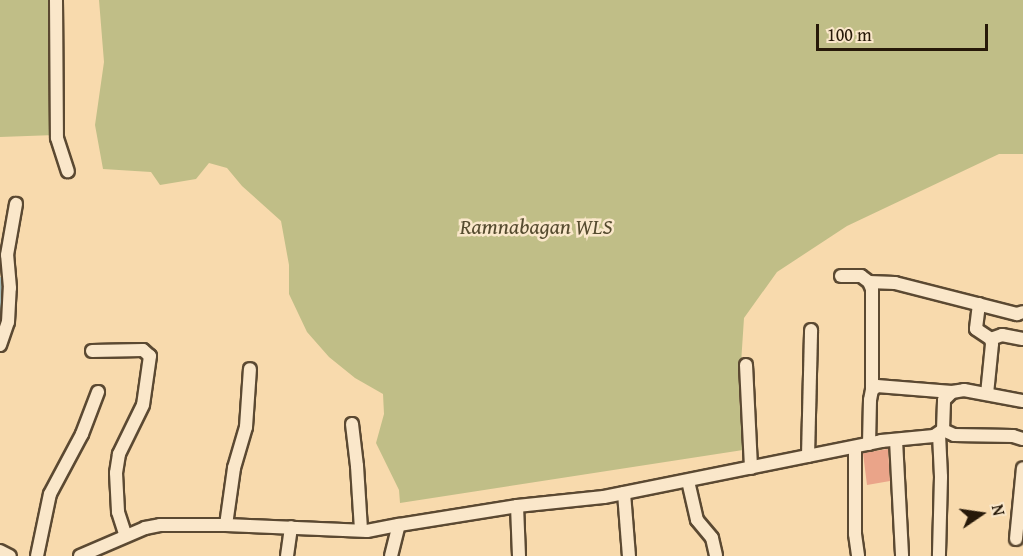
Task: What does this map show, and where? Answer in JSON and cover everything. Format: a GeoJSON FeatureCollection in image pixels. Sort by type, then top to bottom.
{"type":"FeatureCollection","features":[{"type":"Feature","properties":{"kind":"street"},"geometry":{"type":"LineString","coordinates":[[56,0],[57,138],[68,171]]}},
{"type":"Feature","properties":{"kind":"street"},"geometry":{"type":"LineString","coordinates":[[0,345],[8,322],[10,288],[7,255],[16,204]]}},
{"type":"Feature","properties":{"kind":"street"},"geometry":{"type":"LineString","coordinates":[[841,276],[861,276],[869,282],[872,289],[872,390],[869,444]]}},
{"type":"Feature","properties":{"kind":"street"},"geometry":{"type":"LineString","coordinates":[[869,282],[895,283],[1017,314],[1023,312]]}},
{"type":"Feature","properties":{"kind":"street"},"geometry":{"type":"LineString","coordinates":[[978,304],[976,329],[991,339]]}},
{"type":"Feature","properties":{"kind":"street"},"geometry":{"type":"LineString","coordinates":[[808,456],[811,330]]}},
{"type":"Feature","properties":{"kind":"street"},"geometry":{"type":"LineString","coordinates":[[991,339],[1002,335],[1023,339]]}},
{"type":"Feature","properties":{"kind":"street"},"geometry":{"type":"LineString","coordinates":[[987,394],[991,339]]}},
{"type":"Feature","properties":{"kind":"street"},"geometry":{"type":"LineString","coordinates":[[92,351],[142,350],[150,356],[143,405],[120,454],[116,473],[118,512],[126,536]]}},
{"type":"Feature","properties":{"kind":"street"},"geometry":{"type":"LineString","coordinates":[[746,365],[751,468]]}},
{"type":"Feature","properties":{"kind":"street"},"geometry":{"type":"LineString","coordinates":[[226,525],[234,468],[246,427],[250,369]]}},
{"type":"Feature","properties":{"kind":"street"},"geometry":{"type":"LineString","coordinates":[[872,390],[886,385],[952,392],[964,390],[1023,401]]}},
{"type":"Feature","properties":{"kind":"street"},"geometry":{"type":"LineString","coordinates":[[37,556],[50,494],[82,434],[98,392]]}},
{"type":"Feature","properties":{"kind":"street"},"geometry":{"type":"LineString","coordinates":[[939,556],[941,432],[944,400],[952,392]]}},
{"type":"Feature","properties":{"kind":"street"},"geometry":{"type":"LineString","coordinates":[[352,424],[361,531]]}},
{"type":"Feature","properties":{"kind":"street"},"geometry":{"type":"LineString","coordinates":[[80,556],[145,528],[160,525],[380,530],[517,506],[624,493],[869,444],[941,432],[954,435],[1013,436],[1023,439]]}},
{"type":"Feature","properties":{"kind":"street"},"geometry":{"type":"LineString","coordinates":[[896,440],[902,556]]}},
{"type":"Feature","properties":{"kind":"street"},"geometry":{"type":"LineString","coordinates":[[855,447],[855,534],[858,556]]}},
{"type":"Feature","properties":{"kind":"street"},"geometry":{"type":"LineString","coordinates":[[1016,539],[1023,468]]}},
{"type":"Feature","properties":{"kind":"street"},"geometry":{"type":"LineString","coordinates":[[688,481],[697,520],[712,538],[716,556]]}},
{"type":"Feature","properties":{"kind":"street"},"geometry":{"type":"LineString","coordinates":[[624,493],[629,556]]}},
{"type":"Feature","properties":{"kind":"street"},"geometry":{"type":"LineString","coordinates":[[517,506],[519,556]]}},
{"type":"Feature","properties":{"kind":"street"},"geometry":{"type":"LineString","coordinates":[[391,556],[399,525]]}},
{"type":"Feature","properties":{"kind":"street"},"geometry":{"type":"LineString","coordinates":[[287,556],[291,527]]}},
{"type":"Feature","properties":{"kind":"street"},"geometry":{"type":"LineString","coordinates":[[0,551],[10,556]]}},
{"type":"Feature","properties":{"kind":"green space"},"geometry":{"type":"Polygon","coordinates":[[[0,0],[52,0],[55,135],[0,137],[0,0]]]}},
{"type":"Feature","properties":{"kind":"green space","name":"Ramnabagan WLS"},"geometry":{"type":"Polygon","coordinates":[[[99,0],[1023,0],[1023,154],[999,154],[847,226],[777,272],[744,318],[739,394],[743,450],[400,503],[399,490],[376,443],[384,414],[383,394],[355,378],[329,357],[307,332],[289,294],[289,265],[281,221],[242,186],[227,168],[209,163],[196,179],[160,185],[151,172],[103,169],[95,125],[104,62],[99,0]]]}},
{"type":"Feature","properties":{"kind":"water"},"geometry":{"type":"Polygon","coordinates":[[[0,277],[6,279],[7,326],[0,331],[0,277]]]}},
{"type":"Feature","properties":{"kind":"building"},"geometry":{"type":"Polygon","coordinates":[[[888,449],[890,481],[867,485],[863,453],[888,449]]]}}]}
